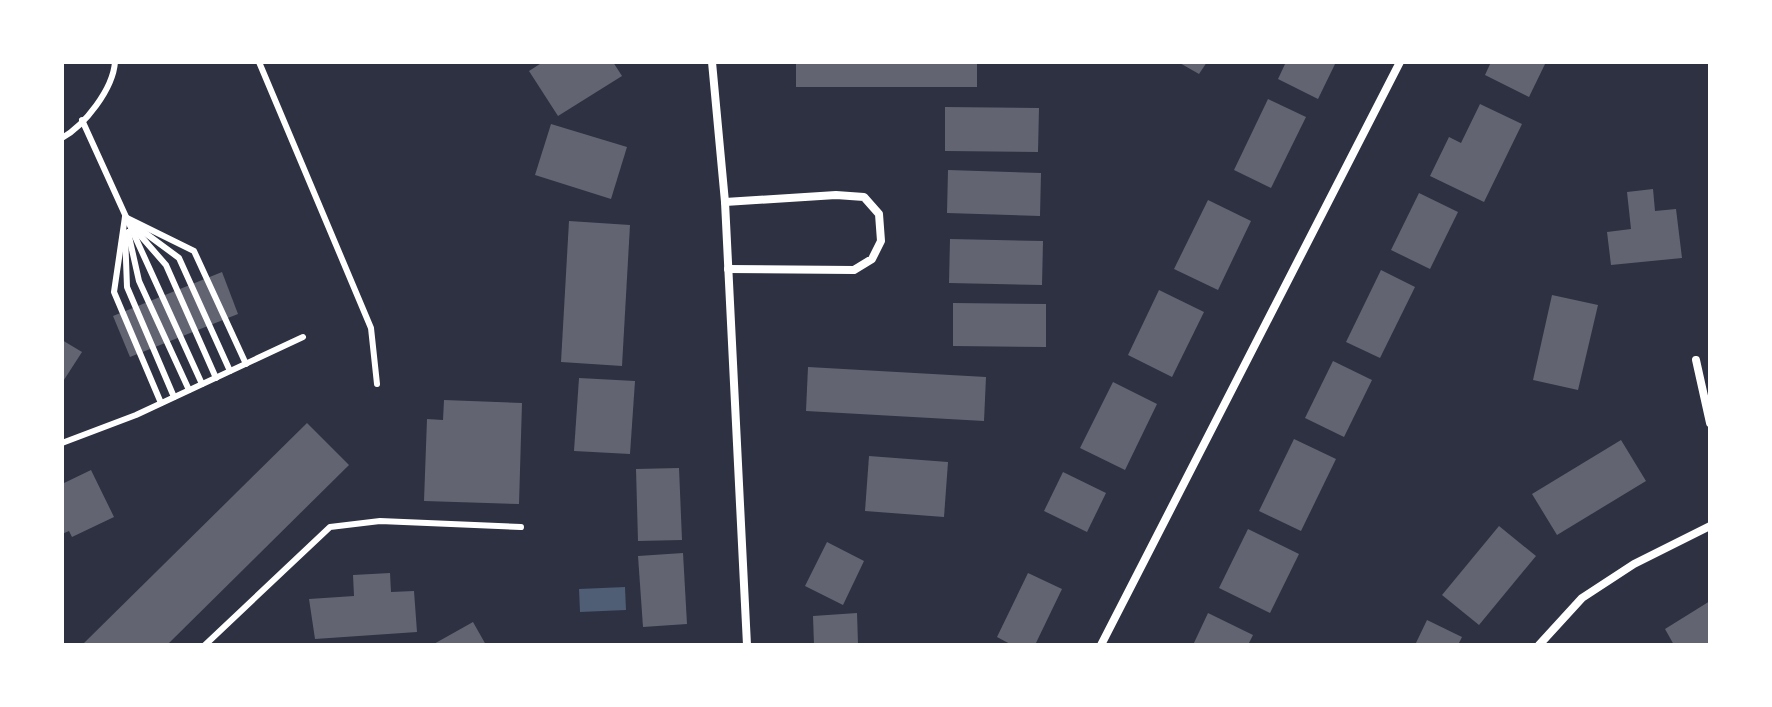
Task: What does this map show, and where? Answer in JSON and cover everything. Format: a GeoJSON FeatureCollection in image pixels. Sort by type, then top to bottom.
{"type":"FeatureCollection","features":[{"type":"Feature","properties":{"kind":"street"},"geometry":{"type":"LineString","coordinates":[[712,62],[725,202],[747,645]]}},
{"type":"Feature","properties":{"kind":"street"},"geometry":{"type":"LineString","coordinates":[[1101,645],[1400,62]]}},
{"type":"Feature","properties":{"kind":"street"},"geometry":{"type":"LineString","coordinates":[[725,202],[836,195],[864,197],[879,214],[881,241],[872,259],[854,270],[728,269]]}},
{"type":"Feature","properties":{"kind":"street"},"geometry":{"type":"LineString","coordinates":[[1696,360],[1710,423]]}},
{"type":"Feature","properties":{"kind":"street"},"geometry":{"type":"LineString","coordinates":[[1539,645],[1582,598],[1634,564],[1710,526]]}},
{"type":"Feature","properties":{"kind":"lane"},"geometry":{"type":"LineString","coordinates":[[62,138],[94,106],[114,73],[115,62]]}},
{"type":"Feature","properties":{"kind":"lane"},"geometry":{"type":"LineString","coordinates":[[259,62],[371,328],[377,384]]}},
{"type":"Feature","properties":{"kind":"lane"},"geometry":{"type":"LineString","coordinates":[[82,120],[202,384]]}},
{"type":"Feature","properties":{"kind":"lane"},"geometry":{"type":"LineString","coordinates":[[125,217],[194,251],[246,364]]}},
{"type":"Feature","properties":{"kind":"lane"},"geometry":{"type":"LineString","coordinates":[[125,217],[179,258],[230,371]]}},
{"type":"Feature","properties":{"kind":"lane"},"geometry":{"type":"LineString","coordinates":[[125,217],[166,265],[216,378]]}},
{"type":"Feature","properties":{"kind":"lane"},"geometry":{"type":"LineString","coordinates":[[125,217],[139,281],[189,390]]}},
{"type":"Feature","properties":{"kind":"lane"},"geometry":{"type":"LineString","coordinates":[[125,217],[127,287],[174,397]]}},
{"type":"Feature","properties":{"kind":"lane"},"geometry":{"type":"LineString","coordinates":[[125,217],[114,292],[161,403]]}},
{"type":"Feature","properties":{"kind":"lane"},"geometry":{"type":"LineString","coordinates":[[62,443],[136,415],[303,337]]}},
{"type":"Feature","properties":{"kind":"lane"},"geometry":{"type":"LineString","coordinates":[[205,645],[330,527],[380,521],[521,527]]}},
{"type":"Feature","properties":{"kind":"water"},"geometry":{"type":"Polygon","coordinates":[[[625,587],[626,610],[580,612],[579,589],[625,587]]]}},
{"type":"Feature","properties":{"kind":"building"},"geometry":{"type":"Polygon","coordinates":[[[543,62],[613,62],[622,76],[558,116],[529,71],[543,62]]]}},
{"type":"Feature","properties":{"kind":"building"},"geometry":{"type":"Polygon","coordinates":[[[796,62],[977,62],[977,87],[796,87],[796,62]]]}},
{"type":"Feature","properties":{"kind":"building"},"geometry":{"type":"Polygon","coordinates":[[[1178,62],[1207,62],[1199,74],[1178,62]]]}},
{"type":"Feature","properties":{"kind":"building"},"geometry":{"type":"Polygon","coordinates":[[[1286,62],[1336,62],[1318,99],[1278,79],[1286,62]]]}},
{"type":"Feature","properties":{"kind":"building"},"geometry":{"type":"Polygon","coordinates":[[[1491,62],[1546,62],[1529,97],[1485,75],[1491,62]]]}},
{"type":"Feature","properties":{"kind":"building"},"geometry":{"type":"Polygon","coordinates":[[[1268,99],[1306,117],[1271,188],[1234,170],[1268,99]]]}},
{"type":"Feature","properties":{"kind":"building"},"geometry":{"type":"Polygon","coordinates":[[[1480,104],[1522,124],[1484,202],[1430,176],[1449,137],[1461,143],[1480,104]]]}},
{"type":"Feature","properties":{"kind":"building"},"geometry":{"type":"Polygon","coordinates":[[[945,107],[1039,108],[1038,152],[945,151],[945,107]]]}},
{"type":"Feature","properties":{"kind":"building"},"geometry":{"type":"Polygon","coordinates":[[[551,124],[627,147],[611,199],[535,175],[551,124]]]}},
{"type":"Feature","properties":{"kind":"building"},"geometry":{"type":"Polygon","coordinates":[[[948,170],[1041,173],[1040,216],[947,213],[948,170]]]}},
{"type":"Feature","properties":{"kind":"building"},"geometry":{"type":"Polygon","coordinates":[[[1653,189],[1655,211],[1676,209],[1682,258],[1611,265],[1607,232],[1631,229],[1627,192],[1653,189]]]}},
{"type":"Feature","properties":{"kind":"building"},"geometry":{"type":"Polygon","coordinates":[[[1419,193],[1458,212],[1430,269],[1391,250],[1419,193]]]}},
{"type":"Feature","properties":{"kind":"building"},"geometry":{"type":"Polygon","coordinates":[[[1208,200],[1251,221],[1218,290],[1174,269],[1208,200]]]}},
{"type":"Feature","properties":{"kind":"building"},"geometry":{"type":"Polygon","coordinates":[[[569,221],[630,225],[622,366],[561,362],[569,221]]]}},
{"type":"Feature","properties":{"kind":"building"},"geometry":{"type":"Polygon","coordinates":[[[950,239],[1043,241],[1042,285],[949,283],[950,239]]]}},
{"type":"Feature","properties":{"kind":"building"},"geometry":{"type":"Polygon","coordinates":[[[1381,270],[1415,287],[1380,358],[1346,342],[1381,270]]]}},
{"type":"Feature","properties":{"kind":"building"},"geometry":{"type":"Polygon","coordinates":[[[222,272],[238,314],[130,357],[113,316],[222,272]]]}},
{"type":"Feature","properties":{"kind":"building"},"geometry":{"type":"Polygon","coordinates":[[[1159,290],[1204,312],[1172,377],[1128,355],[1159,290]]]}},
{"type":"Feature","properties":{"kind":"building"},"geometry":{"type":"Polygon","coordinates":[[[1552,295],[1598,305],[1578,390],[1533,380],[1552,295]]]}},
{"type":"Feature","properties":{"kind":"building"},"geometry":{"type":"Polygon","coordinates":[[[953,303],[1046,304],[1046,347],[953,346],[953,303]]]}},
{"type":"Feature","properties":{"kind":"building"},"geometry":{"type":"Polygon","coordinates":[[[62,340],[82,352],[62,383],[62,340]]]}},
{"type":"Feature","properties":{"kind":"building"},"geometry":{"type":"Polygon","coordinates":[[[1333,361],[1372,380],[1344,437],[1305,418],[1333,361]]]}},
{"type":"Feature","properties":{"kind":"building"},"geometry":{"type":"Polygon","coordinates":[[[808,367],[986,377],[984,421],[806,411],[808,367]]]}},
{"type":"Feature","properties":{"kind":"building"},"geometry":{"type":"Polygon","coordinates":[[[579,378],[635,381],[630,454],[574,451],[579,378]]]}},
{"type":"Feature","properties":{"kind":"building"},"geometry":{"type":"Polygon","coordinates":[[[1113,382],[1157,404],[1125,470],[1080,448],[1113,382]]]}},
{"type":"Feature","properties":{"kind":"building"},"geometry":{"type":"Polygon","coordinates":[[[444,400],[522,403],[519,504],[424,501],[427,419],[443,420],[444,400]]]}},
{"type":"Feature","properties":{"kind":"building"},"geometry":{"type":"Polygon","coordinates":[[[307,423],[349,465],[167,645],[82,645],[307,423]]]}},
{"type":"Feature","properties":{"kind":"building"},"geometry":{"type":"Polygon","coordinates":[[[1294,439],[1336,459],[1301,531],[1259,511],[1294,439]]]}},
{"type":"Feature","properties":{"kind":"building"},"geometry":{"type":"Polygon","coordinates":[[[1621,440],[1646,481],[1557,535],[1532,494],[1621,440]]]}},
{"type":"Feature","properties":{"kind":"building"},"geometry":{"type":"Polygon","coordinates":[[[869,456],[948,462],[944,517],[865,511],[869,456]]]}},
{"type":"Feature","properties":{"kind":"building"},"geometry":{"type":"Polygon","coordinates":[[[679,468],[682,540],[638,541],[636,469],[679,468]]]}},
{"type":"Feature","properties":{"kind":"building"},"geometry":{"type":"Polygon","coordinates":[[[91,470],[114,517],[72,537],[69,531],[62,534],[62,484],[91,470]]]}},
{"type":"Feature","properties":{"kind":"building"},"geometry":{"type":"Polygon","coordinates":[[[1063,472],[1106,493],[1087,532],[1044,511],[1063,472]]]}},
{"type":"Feature","properties":{"kind":"building"},"geometry":{"type":"Polygon","coordinates":[[[1499,526],[1536,556],[1479,625],[1442,595],[1499,526]]]}},
{"type":"Feature","properties":{"kind":"building"},"geometry":{"type":"Polygon","coordinates":[[[1248,529],[1299,554],[1270,613],[1219,588],[1248,529]]]}},
{"type":"Feature","properties":{"kind":"building"},"geometry":{"type":"Polygon","coordinates":[[[827,542],[864,561],[843,605],[805,586],[827,542]]]}},
{"type":"Feature","properties":{"kind":"building"},"geometry":{"type":"Polygon","coordinates":[[[683,553],[687,624],[643,627],[638,556],[683,553]]]}},
{"type":"Feature","properties":{"kind":"building"},"geometry":{"type":"Polygon","coordinates":[[[390,573],[391,592],[414,591],[417,632],[315,639],[309,599],[354,596],[353,575],[390,573]]]}},
{"type":"Feature","properties":{"kind":"building"},"geometry":{"type":"Polygon","coordinates":[[[1028,573],[1062,589],[1035,645],[1012,645],[997,637],[1028,573]]]}},
{"type":"Feature","properties":{"kind":"building"},"geometry":{"type":"Polygon","coordinates":[[[1710,601],[1710,645],[1674,645],[1665,629],[1710,601]]]}},
{"type":"Feature","properties":{"kind":"building"},"geometry":{"type":"Polygon","coordinates":[[[857,613],[858,645],[814,645],[813,616],[857,613]]]}},
{"type":"Feature","properties":{"kind":"building"},"geometry":{"type":"Polygon","coordinates":[[[1208,613],[1253,635],[1248,645],[1193,645],[1208,613]]]}},
{"type":"Feature","properties":{"kind":"building"},"geometry":{"type":"Polygon","coordinates":[[[1427,620],[1462,637],[1458,645],[1415,645],[1427,620]]]}},
{"type":"Feature","properties":{"kind":"building"},"geometry":{"type":"Polygon","coordinates":[[[473,622],[486,645],[432,645],[473,622]]]}}]}
